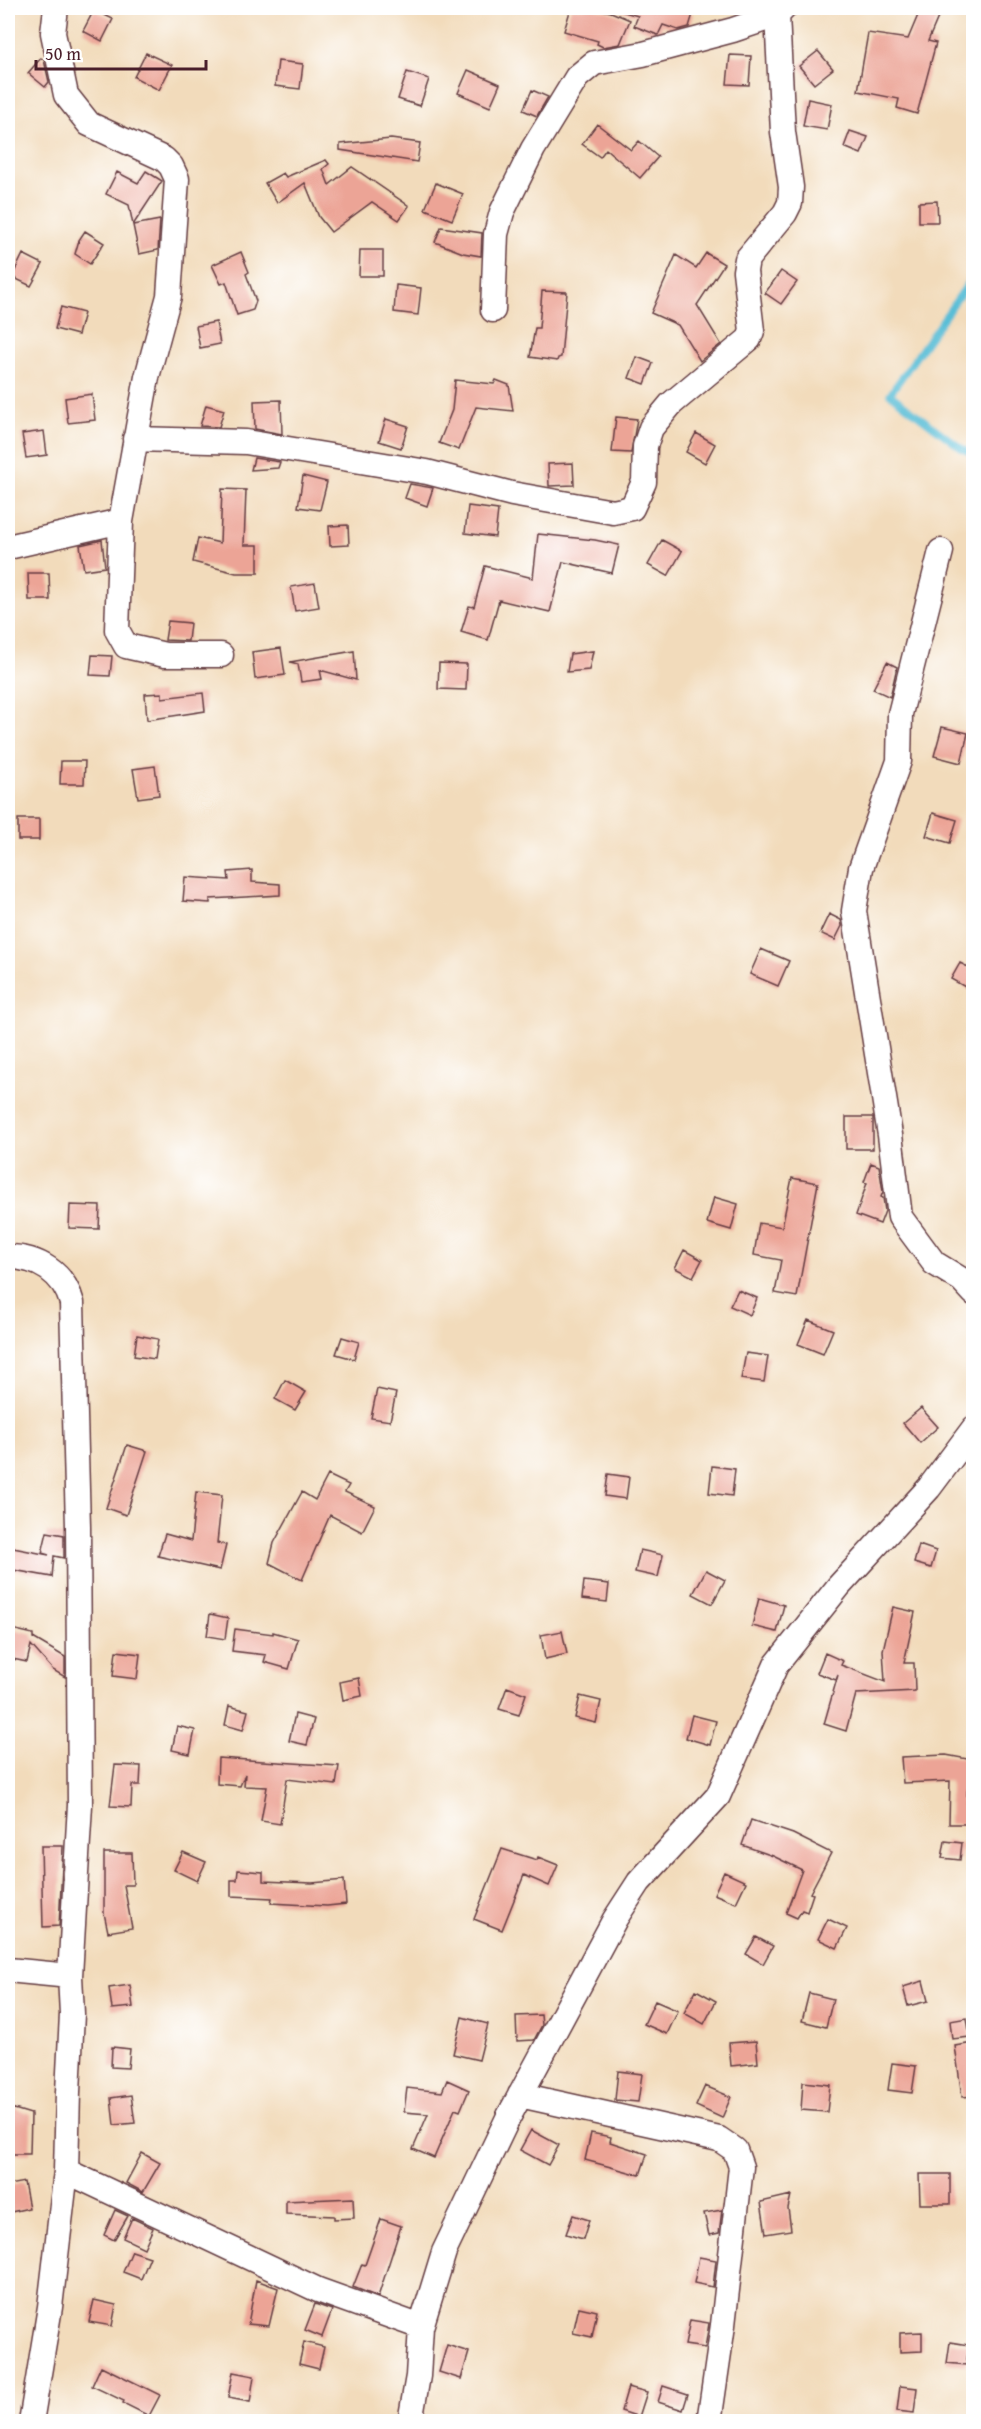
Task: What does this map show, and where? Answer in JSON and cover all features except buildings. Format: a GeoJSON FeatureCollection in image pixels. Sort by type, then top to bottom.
{"type":"FeatureCollection","features":[{"type":"Feature","properties":{"kind":"street"},"geometry":{"type":"LineString","coordinates":[[56,8],[53,33],[66,95],[89,124],[164,159],[171,166],[177,179],[169,296],[147,377],[121,521],[117,630],[126,646],[165,654],[221,655]]}},
{"type":"Feature","properties":{"kind":"street"},"geometry":{"type":"LineString","coordinates":[[135,439],[246,442],[427,472],[512,494],[613,512],[632,508],[644,482],[645,446],[651,428],[671,404],[749,339],[752,332],[745,271],[747,259],[785,213],[790,203],[791,187],[783,132],[780,11],[733,30],[654,51],[594,63],[577,77],[533,149],[502,212],[496,234],[493,309]]}},
{"type":"Feature","properties":{"kind":"street"},"geometry":{"type":"LineString","coordinates":[[8,547],[121,521]]}},
{"type":"Feature","properties":{"kind":"street"},"geometry":{"type":"LineString","coordinates":[[940,550],[900,714],[899,761],[861,868],[854,911],[890,1135],[900,1217],[934,1263],[962,1280],[974,1293]]}},
{"type":"Feature","properties":{"kind":"street"},"geometry":{"type":"LineString","coordinates":[[8,1257],[25,1258],[44,1266],[66,1284],[72,1303],[78,1527],[80,1805],[70,1976],[72,2014],[66,2171],[50,2307],[31,2421]]}},
{"type":"Feature","properties":{"kind":"street"},"geometry":{"type":"LineString","coordinates":[[410,2421],[418,2376],[421,2327],[444,2252],[520,2095],[615,1919],[639,1882],[718,1796],[776,1665],[839,1586],[929,1488],[974,1428]]}},
{"type":"Feature","properties":{"kind":"street"},"geometry":{"type":"LineString","coordinates":[[8,1970],[70,1976]]}},
{"type":"Feature","properties":{"kind":"street"},"geometry":{"type":"LineString","coordinates":[[520,2095],[719,2139],[735,2150],[741,2167],[723,2325],[709,2421]]}},
{"type":"Feature","properties":{"kind":"street"},"geometry":{"type":"LineString","coordinates":[[66,2171],[318,2290],[421,2327]]}},
{"type":"Feature","properties":{"kind":"waterway"},"geometry":{"type":"LineString","coordinates":[[974,275],[890,394],[961,448],[974,454]]}}]}
